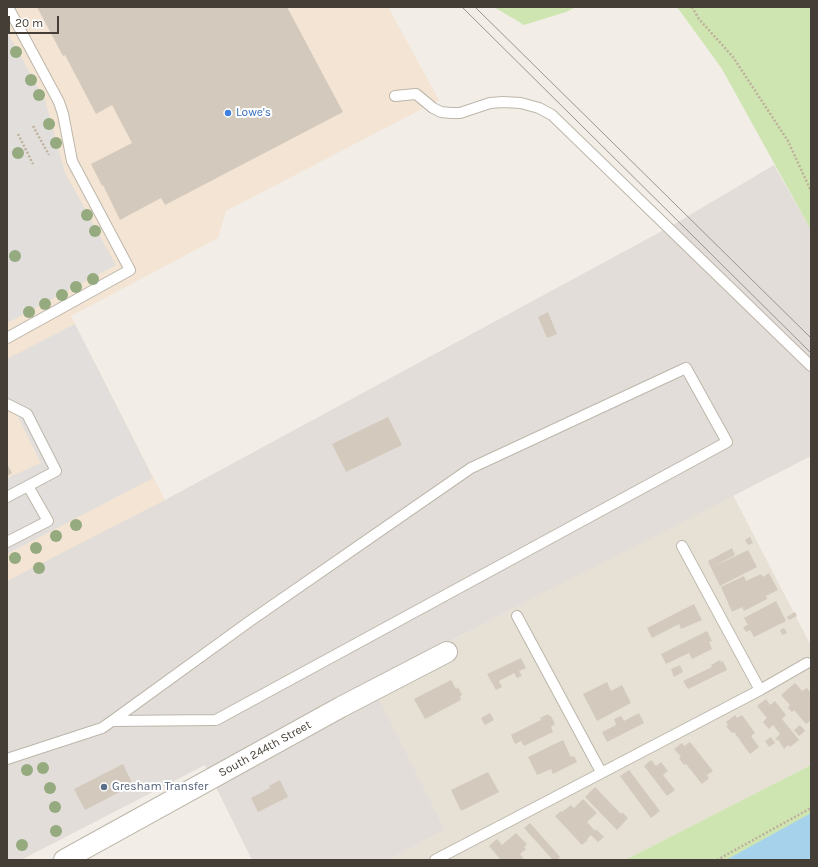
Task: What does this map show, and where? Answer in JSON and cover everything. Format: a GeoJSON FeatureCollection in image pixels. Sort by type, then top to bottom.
{"type":"FeatureCollection","features":[{"type":"Feature","properties":{"kind":"street","name":"South 244th Street"},"geometry":{"type":"LineString","coordinates":[[64,860],[341,707],[447,652]]}},
{"type":"Feature","properties":{"kind":"lane"},"geometry":{"type":"LineString","coordinates":[[7,338],[130,270],[72,161],[68,133],[59,102],[8,7]]}},
{"type":"Feature","properties":{"kind":"lane"},"geometry":{"type":"LineString","coordinates":[[395,96],[416,94],[433,108],[441,112],[460,113],[490,103],[503,102],[521,103],[539,108],[552,115],[811,366]]}},
{"type":"Feature","properties":{"kind":"lane"},"geometry":{"type":"LineString","coordinates":[[7,759],[102,728],[112,722],[250,621],[471,468],[686,368],[727,442],[216,720],[112,722]]}},
{"type":"Feature","properties":{"kind":"lane"},"geometry":{"type":"LineString","coordinates":[[7,404],[27,414],[56,471],[7,497]]}},
{"type":"Feature","properties":{"kind":"lane"},"geometry":{"type":"LineString","coordinates":[[7,542],[48,521],[28,486]]}},
{"type":"Feature","properties":{"kind":"lane"},"geometry":{"type":"LineString","coordinates":[[682,546],[760,690]]}},
{"type":"Feature","properties":{"kind":"lane"},"geometry":{"type":"LineString","coordinates":[[517,616],[601,772]]}},
{"type":"Feature","properties":{"kind":"lane"},"geometry":{"type":"LineString","coordinates":[[435,860],[760,690],[807,663]]}},
{"type":"Feature","properties":{"kind":"path"},"geometry":{"type":"LineString","coordinates":[[692,7],[699,19],[733,57],[788,142],[811,190]]}},
{"type":"Feature","properties":{"kind":"path"},"geometry":{"type":"LineString","coordinates":[[33,126],[49,155]]}},
{"type":"Feature","properties":{"kind":"path"},"geometry":{"type":"LineString","coordinates":[[18,134],[33,164]]}},
{"type":"Feature","properties":{"kind":"path"},"geometry":{"type":"LineString","coordinates":[[717,860],[811,808]]}},
{"type":"Feature","properties":{"kind":"shaded area"},"geometry":{"type":"Polygon","coordinates":[[[7,7],[388,7],[439,100],[226,211],[218,238],[71,316],[165,500],[7,582],[7,7]]]}},
{"type":"Feature","properties":{"kind":"shaded area"},"geometry":{"type":"Polygon","coordinates":[[[7,32],[45,100],[65,173],[116,265],[7,323],[7,32]]]}},
{"type":"Feature","properties":{"kind":"shaded area"},"geometry":{"type":"Polygon","coordinates":[[[774,165],[811,230],[811,456],[370,682],[445,830],[388,860],[252,860],[205,765],[21,860],[7,860],[7,581],[165,500],[673,225],[774,165]]]}},
{"type":"Feature","properties":{"kind":"shaded area"},"geometry":{"type":"Polygon","coordinates":[[[75,324],[153,478],[7,554],[7,478],[41,463],[17,415],[7,411],[7,359],[75,324]]]}},
{"type":"Feature","properties":{"kind":"shaded area"},"geometry":{"type":"Polygon","coordinates":[[[733,495],[811,646],[811,765],[625,860],[388,860],[445,830],[369,683],[733,495]]]}},
{"type":"Feature","properties":{"kind":"green space"},"geometry":{"type":"Polygon","coordinates":[[[494,7],[576,7],[566,12],[524,25],[494,7]]]}},
{"type":"Feature","properties":{"kind":"green space"},"geometry":{"type":"Polygon","coordinates":[[[677,7],[811,7],[811,230],[722,69],[677,7]]]}},
{"type":"Feature","properties":{"kind":"green space"},"geometry":{"type":"Polygon","coordinates":[[[811,765],[811,860],[625,860],[811,765]]]}},
{"type":"Feature","properties":{"kind":"water"},"geometry":{"type":"Polygon","coordinates":[[[811,813],[811,860],[726,860],[811,813]]]}},
{"type":"Feature","properties":{"kind":"building","name":"Lowe's"},"geometry":{"type":"Polygon","coordinates":[[[37,7],[287,7],[343,112],[165,205],[161,198],[120,220],[91,164],[132,143],[112,105],[96,114],[65,55],[63,56],[37,7]]]}},
{"type":"Feature","properties":{"kind":"building"},"geometry":{"type":"Polygon","coordinates":[[[548,312],[557,334],[547,338],[538,317],[548,312]]]}},
{"type":"Feature","properties":{"kind":"building"},"geometry":{"type":"Polygon","coordinates":[[[388,417],[402,445],[346,472],[332,444],[388,417]]]}},
{"type":"Feature","properties":{"kind":"building"},"geometry":{"type":"Polygon","coordinates":[[[7,464],[12,473],[7,476],[7,464]]]}},
{"type":"Feature","properties":{"kind":"building"},"geometry":{"type":"Polygon","coordinates":[[[750,537],[753,543],[748,545],[745,540],[750,537]]]}},
{"type":"Feature","properties":{"kind":"building"},"geometry":{"type":"Polygon","coordinates":[[[732,548],[735,555],[711,568],[708,561],[732,548]]]}},
{"type":"Feature","properties":{"kind":"building"},"geometry":{"type":"Polygon","coordinates":[[[748,550],[757,567],[720,586],[711,568],[748,550]]]}},
{"type":"Feature","properties":{"kind":"building"},"geometry":{"type":"Polygon","coordinates":[[[769,573],[778,590],[766,596],[767,599],[744,611],[742,607],[732,612],[721,587],[744,576],[746,581],[761,574],[763,577],[769,573]]]}},
{"type":"Feature","properties":{"kind":"building"},"geometry":{"type":"Polygon","coordinates":[[[776,601],[786,621],[754,637],[750,630],[746,632],[743,627],[748,625],[744,618],[776,601]]]}},
{"type":"Feature","properties":{"kind":"building"},"geometry":{"type":"Polygon","coordinates":[[[694,604],[702,620],[681,629],[679,624],[652,638],[647,628],[694,604]]]}},
{"type":"Feature","properties":{"kind":"building"},"geometry":{"type":"Polygon","coordinates":[[[795,612],[797,616],[789,620],[787,617],[795,612]]]}},
{"type":"Feature","properties":{"kind":"building"},"geometry":{"type":"Polygon","coordinates":[[[784,628],[787,633],[782,635],[780,630],[784,628]]]}},
{"type":"Feature","properties":{"kind":"building"},"geometry":{"type":"Polygon","coordinates":[[[707,631],[712,641],[709,642],[712,649],[692,659],[689,653],[666,664],[661,654],[707,631]]]}},
{"type":"Feature","properties":{"kind":"building"},"geometry":{"type":"Polygon","coordinates":[[[521,658],[526,668],[519,671],[522,676],[517,678],[514,673],[499,681],[502,687],[496,690],[487,674],[521,658]]]}},
{"type":"Feature","properties":{"kind":"building"},"geometry":{"type":"Polygon","coordinates":[[[720,660],[721,662],[723,661],[727,670],[688,689],[683,681],[712,667],[711,665],[720,660]]]}},
{"type":"Feature","properties":{"kind":"building"},"geometry":{"type":"Polygon","coordinates":[[[680,665],[683,672],[674,677],[671,669],[680,665]]]}},
{"type":"Feature","properties":{"kind":"building"},"geometry":{"type":"Polygon","coordinates":[[[451,680],[456,689],[458,687],[462,695],[460,696],[461,700],[425,719],[414,699],[451,680]]]}},
{"type":"Feature","properties":{"kind":"building"},"geometry":{"type":"Polygon","coordinates":[[[607,682],[611,691],[622,685],[631,703],[597,721],[583,694],[607,682]]]}},
{"type":"Feature","properties":{"kind":"building"},"geometry":{"type":"Polygon","coordinates":[[[795,683],[802,691],[807,688],[811,693],[811,720],[806,724],[794,710],[792,712],[788,708],[790,705],[781,695],[795,683]]]}},
{"type":"Feature","properties":{"kind":"building"},"geometry":{"type":"Polygon","coordinates":[[[766,699],[770,705],[775,701],[786,715],[782,719],[799,740],[790,747],[788,745],[784,749],[779,741],[775,739],[780,734],[773,725],[769,729],[763,722],[767,718],[757,706],[766,699]]]}},
{"type":"Feature","properties":{"kind":"building"},"geometry":{"type":"Polygon","coordinates":[[[490,713],[494,720],[485,725],[481,718],[490,713]]]}},
{"type":"Feature","properties":{"kind":"building"},"geometry":{"type":"Polygon","coordinates":[[[639,713],[644,723],[607,742],[602,732],[616,725],[614,719],[621,716],[624,721],[639,713]]]}},
{"type":"Feature","properties":{"kind":"building"},"geometry":{"type":"Polygon","coordinates":[[[548,714],[551,716],[555,724],[551,727],[553,732],[524,746],[521,741],[515,744],[511,735],[541,720],[540,718],[548,714]]]}},
{"type":"Feature","properties":{"kind":"building"},"geometry":{"type":"Polygon","coordinates":[[[735,715],[737,718],[742,715],[755,733],[751,736],[759,747],[750,754],[734,732],[732,733],[726,726],[728,725],[726,722],[735,715]]]}},
{"type":"Feature","properties":{"kind":"building"},"geometry":{"type":"Polygon","coordinates":[[[800,725],[805,731],[799,736],[794,730],[800,725]]]}},
{"type":"Feature","properties":{"kind":"building"},"geometry":{"type":"Polygon","coordinates":[[[771,737],[775,743],[769,747],[765,741],[771,737]]]}},
{"type":"Feature","properties":{"kind":"building"},"geometry":{"type":"Polygon","coordinates":[[[563,740],[571,757],[574,756],[577,762],[553,774],[551,769],[537,775],[528,757],[563,740]]]}},
{"type":"Feature","properties":{"kind":"building"},"geometry":{"type":"Polygon","coordinates":[[[690,742],[713,771],[707,775],[709,778],[702,784],[686,764],[684,765],[679,758],[681,757],[674,749],[682,743],[684,746],[690,742]]]}},
{"type":"Feature","properties":{"kind":"building"},"geometry":{"type":"Polygon","coordinates":[[[651,760],[656,766],[661,762],[668,771],[663,775],[675,790],[667,796],[644,766],[651,760]]]}},
{"type":"Feature","properties":{"kind":"building","name":"Gresham Transfer"},"geometry":{"type":"Polygon","coordinates":[[[123,764],[133,785],[85,810],[74,789],[123,764]]]}},
{"type":"Feature","properties":{"kind":"building"},"geometry":{"type":"Polygon","coordinates":[[[629,770],[660,811],[651,818],[620,776],[629,770]]]}},
{"type":"Feature","properties":{"kind":"building"},"geometry":{"type":"Polygon","coordinates":[[[488,772],[499,792],[461,811],[451,790],[488,772]]]}},
{"type":"Feature","properties":{"kind":"building"},"geometry":{"type":"Polygon","coordinates":[[[280,780],[288,797],[258,812],[251,798],[270,788],[269,786],[280,780]]]}},
{"type":"Feature","properties":{"kind":"building"},"geometry":{"type":"Polygon","coordinates":[[[595,787],[621,814],[622,812],[628,818],[617,830],[585,797],[595,787]]]}},
{"type":"Feature","properties":{"kind":"building"},"geometry":{"type":"Polygon","coordinates":[[[583,799],[597,813],[587,822],[595,831],[596,829],[604,837],[598,842],[591,835],[582,845],[555,816],[571,805],[574,808],[583,799]]]}},
{"type":"Feature","properties":{"kind":"building"},"geometry":{"type":"Polygon","coordinates":[[[530,823],[560,857],[557,860],[553,860],[524,828],[530,823]]]}},
{"type":"Feature","properties":{"kind":"building"},"geometry":{"type":"Polygon","coordinates":[[[516,833],[527,844],[524,847],[526,849],[520,854],[525,860],[501,860],[489,846],[497,839],[502,845],[516,833]]]}},
{"type":"Feature","properties":{"kind":"tram line"},"geometry":{"type":"LineString","coordinates":[[462,7],[811,353]]}},
{"type":"Feature","properties":{"kind":"tram line"},"geometry":{"type":"LineString","coordinates":[[475,7],[811,338]]}},
{"type":"Feature","properties":{"kind":"place","name":"Lowe's"},"geometry":{"type":"Point","coordinates":[228,113]}},
{"type":"Feature","properties":{"kind":"place","name":"Gresham Transfer"},"geometry":{"type":"Point","coordinates":[104,787]}}]}
